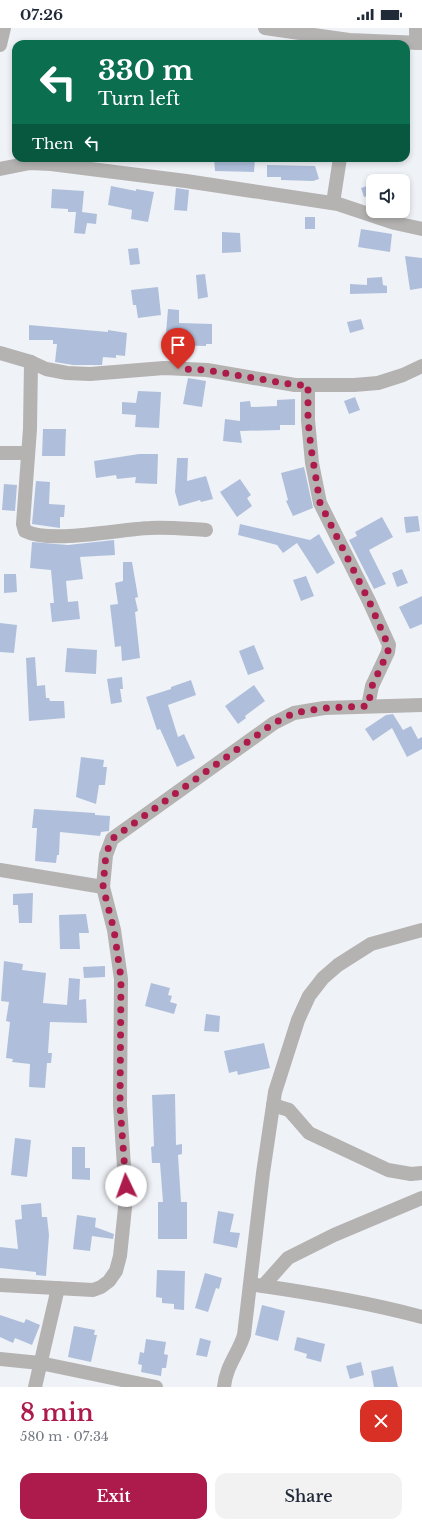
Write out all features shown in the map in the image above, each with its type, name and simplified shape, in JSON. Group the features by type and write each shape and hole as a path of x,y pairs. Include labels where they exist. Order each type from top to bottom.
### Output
{"street":[{"path":"0,45 4,28"},
{"path":"266,28 337,40"},
{"path":"416,28 419,43"},
{"path":"333,203 339,162"},
{"path":"0,169 30,163 51,164 194,182 333,203 422,230"},
{"path":"0,353 31,362 46,369 68,373 90,374 164,368 206,370 295,385 354,385 378,383 403,375 422,366"},
{"path":"31,362 28,453 23,524 25,531 30,534 52,536 151,528 206,530"},
{"path":"308,385 308,420 320,503 369,601 388,645 388,652 372,686 368,706"},
{"path":"0,453 28,453"},
{"path":"0,1285 93,1290 101,1287 109,1281 116,1271 120,1256 125,1205 125,1175 120,1105 121,978 114,930 103,887 106,854 112,839 274,723 294,713 324,708 422,705"},
{"path":"0,870 103,887"},
{"path":"224,1387 225,1375 230,1362 240,1346 244,1335 257,1285 275,1092 298,1020 309,996 323,978 338,965 371,944 422,930"},
{"path":"273,1105 289,1110 309,1133 388,1170 411,1174 422,1173"},
{"path":"257,1285 288,1258 334,1235 422,1198"},
{"path":"257,1285 327,1295 384,1307 422,1318"},
{"path":"35,1387 58,1288"},
{"path":"0,1359 40,1364 156,1387"}],"building":[{"path":"214,162 255,162 254,172 215,171"},
{"path":"267,165 315,166 319,179 313,181 281,180 281,177 267,177"},
{"path":"111,186 136,191 136,189 154,192 148,222 131,219 132,210 108,205"},
{"path":"366,186 366,196 364,197 361,188"},
{"path":"176,188 189,190 187,211 174,210"},
{"path":"52,189 84,191 82,212 97,214 96,224 87,223 85,234 74,233 76,212 68,212 68,209 51,208"},
{"path":"305,217 315,217 315,229 305,229"},
{"path":"361,229 392,234 390,252 358,247"},
{"path":"222,232 240,233 241,252 222,253"},
{"path":"138,248 140,264 130,265 128,249"},
{"path":"405,256 422,258 422,288 410,290"},
{"path":"205,274 208,297 198,299 196,275"},
{"path":"382,277 383,285 387,286 387,293 350,294 350,284 367,285 367,278"},
{"path":"158,287 161,315 138,318 136,305 133,305 131,290"},
{"path":"168,309 179,310 179,323 212,324 212,344 206,344 206,346 165,345"},
{"path":"361,319 364,329 350,333 347,322"},
{"path":"29,325 108,332 108,330 127,333 125,356 116,355 116,358 103,357 102,365 73,365 55,362 57,344 53,344 53,340 29,340"},
{"path":"188,378 206,381 202,407 183,404"},
{"path":"138,391 161,392 159,428 135,427 136,415 122,414 122,402 136,403"},
{"path":"355,397 360,410 349,414 344,401"},
{"path":"295,399 295,425 280,425 280,430 240,431 242,443 223,441 225,419 240,421 240,402 250,401 251,407 277,406 277,400"},
{"path":"43,429 66,429 65,456 42,456"},
{"path":"139,454 158,454 157,484 135,483 136,477 117,479 116,475 96,478 94,461"},
{"path":"177,458 188,458 187,481 206,476 213,499 201,502 200,500 179,506 175,492"},
{"path":"304,467 313,508 293,516 286,501 288,500 281,473"},
{"path":"240,479 251,495 247,498 252,506 237,517 220,492"},
{"path":"36,481 50,482 49,504 65,505 64,517 60,517 60,528 32,524"},
{"path":"4,484 17,485 15,511 2,510"},
{"path":"418,516 420,531 406,533 404,517"},
{"path":"382,517 393,537 369,550 386,584 374,589 349,540 357,536 355,532"},
{"path":"240,524 310,540 319,534 335,563 317,574 297,543 283,553 277,545 238,535"},
{"path":"114,540 115,555 80,557 83,579 66,581 68,602 78,601 80,619 52,622 50,603 54,603 51,570 30,568 32,542 68,545"},
{"path":"123,562 132,562 138,597 135,598 138,611 135,612 140,658 122,661 121,646 115,647 110,605 118,604 115,583 123,581"},
{"path":"402,569 408,583 397,587 392,573"},
{"path":"4,574 16,574 17,592 4,593"},
{"path":"306,576 314,596 301,601 293,580"},
{"path":"422,596 422,624 410,629 399,607"},
{"path":"0,623 17,625 14,653 0,652"},
{"path":"254,645 264,669 248,675 239,651"},
{"path":"67,648 97,650 96,674 65,672"},
{"path":"35,657 37,686 45,685 46,698 49,698 50,701 64,701 65,718 29,721 26,658"},
{"path":"122,677 123,689 120,689 122,702 111,704 107,679"},
{"path":"191,680 196,695 168,705 178,737 184,734 195,758 177,767 160,729 157,730 146,697 171,689 171,687"},
{"path":"254,685 265,701 245,716 246,718 238,724 225,706"},
{"path":"393,714 403,730 411,726 418,739 422,737 422,749 407,757 392,728 373,741 365,729 386,715"},
{"path":"81,757 104,760 103,767 107,767 105,785 99,785 96,804 76,797"},
{"path":"34,809 95,813 95,815 110,816 109,831 101,832 100,836 60,832 59,855 57,855 56,863 35,861 37,828 32,828"},
{"path":"33,893 32,923 19,923 18,905 13,905 13,894"},
{"path":"86,914 89,933 79,933 80,949 60,949 59,915"},
{"path":"4,961 23,964 22,970 46,973 43,1003 67,1005 69,978 80,979 79,1000 86,999 87,1023 50,1022 48,1053 52,1053 51,1063 47,1063 45,1088 29,1087 30,1064 12,1062 13,1059 6,1058 10,1022 6,1021 9,1002 1,1001"},
{"path":"105,966 105,977 84,978 83,967"},
{"path":"151,983 170,988 168,995 172,996 170,1002 177,1004 174,1014 145,1006"},
{"path":"206,1014 220,1016 219,1032 204,1031"},
{"path":"264,1043 270,1068 238,1075 237,1071 229,1073 224,1051"},
{"path":"175,1094 176,1145 182,1144 182,1154 178,1155 181,1202 187,1202 187,1239 158,1239 158,1202 163,1202 160,1163 152,1163 151,1147 154,1146 152,1095"},
{"path":"15,1138 31,1140 27,1177 11,1175"},
{"path":"72,1147 85,1147 85,1168 90,1168 90,1180 72,1179"},
{"path":"41,1203 42,1217 47,1217 49,1235 46,1276 36,1275 36,1272 0,1268 0,1247 18,1249 15,1220 22,1219 21,1205"},
{"path":"218,1211 234,1214 230,1232 240,1233 237,1248 213,1243"},
{"path":"77,1215 96,1218 95,1227 114,1234 113,1239 92,1236 90,1251 73,1249"},
{"path":"157,1270 185,1271 184,1310 174,1309 174,1304 162,1303 162,1298 156,1297"},
{"path":"205,1273 222,1278 219,1289 216,1288 208,1312 195,1308"},
{"path":"262,1305 285,1311 278,1341 255,1335"},
{"path":"0,1315 24,1323 26,1319 40,1325 32,1345 15,1338 13,1343 0,1337"},
{"path":"74,1326 95,1330 94,1335 97,1335 91,1362 68,1357"},
{"path":"297,1337 325,1344 321,1362 306,1358 307,1354 294,1350"},
{"path":"200,1338 211,1341 207,1357 196,1355"},
{"path":"146,1339 166,1342 164,1354 168,1355 166,1368 162,1368 161,1376 141,1372 142,1365 138,1364 140,1352 144,1353"},
{"path":"361,1362 364,1375 350,1379 346,1366"},
{"path":"393,1366 398,1387 374,1387 371,1371"}],"route":[{"path":"126,1186 120,1105 119,1063 121,978 114,930 103,887 106,854 112,839 128,826 184,789 274,723 294,713 324,708 368,706 372,686 378,670 388,652 388,645 384,631 320,503 312,462 308,420 308,385 295,385 206,370 178,369"}]}
